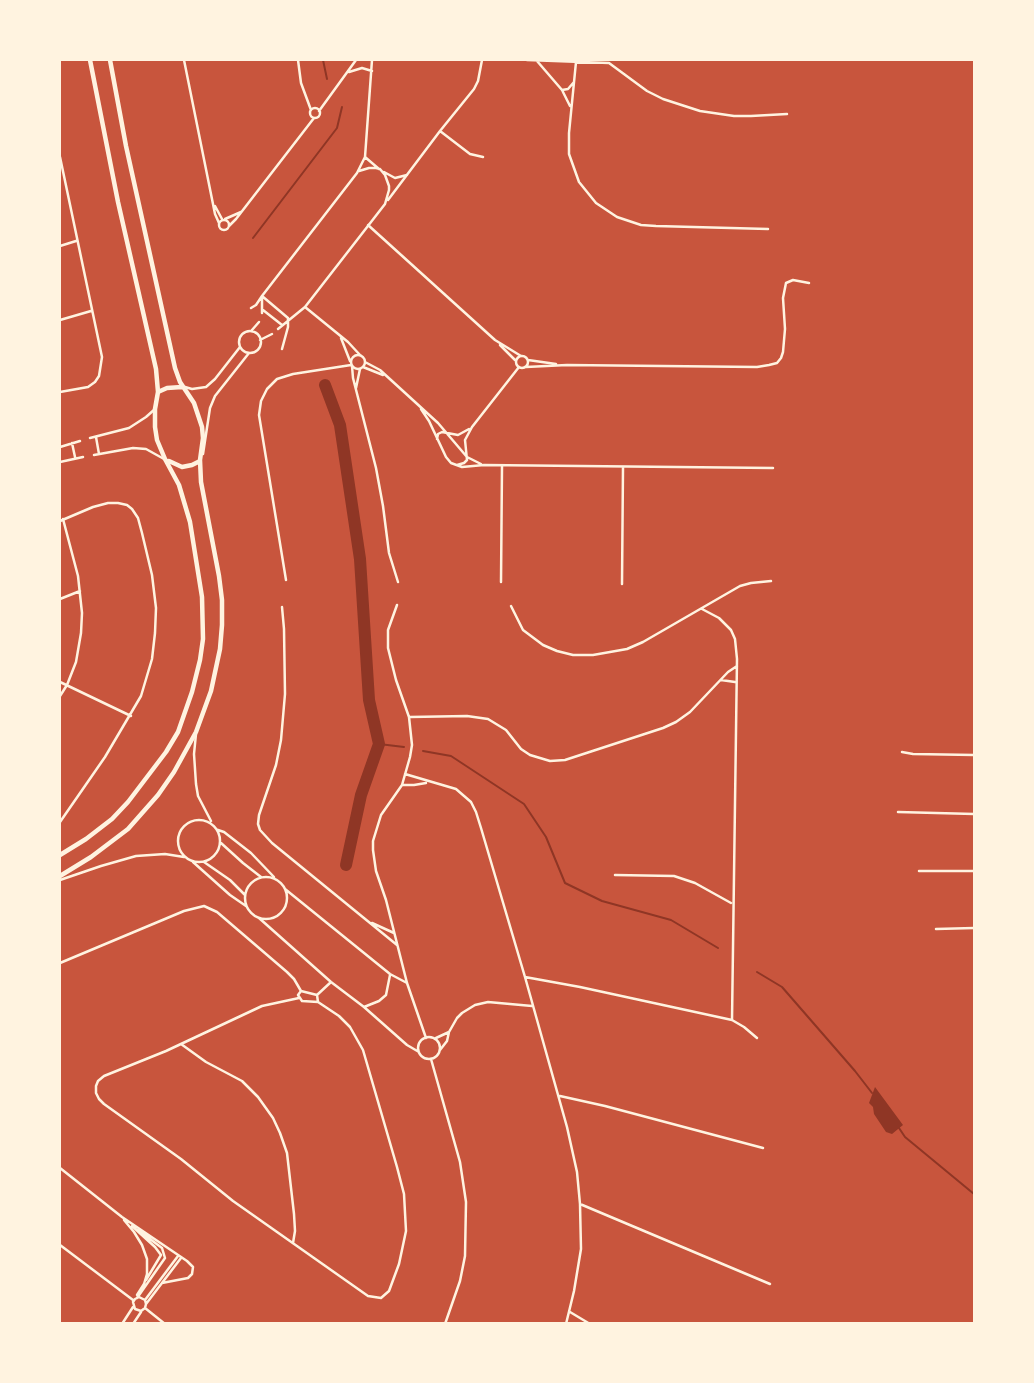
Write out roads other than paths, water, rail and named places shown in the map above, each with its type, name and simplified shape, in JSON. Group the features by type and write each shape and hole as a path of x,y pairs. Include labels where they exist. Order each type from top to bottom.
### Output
{"main road":[{"path":"60,855 103,825 135,793 166,752 178,732 192,692 203,639 202,597 196,554 185,501 157,440 155,409 158,392 153,357 90,60"},
{"path":"60,878 92,858 128,829 174,772 196,732 208,701 216,672 222,625 219,576 201,482 202,427 194,403 175,368 141,220 110,60"},
{"path":"158,392 167,388 183,387"},
{"path":"165,459 182,467 200,460"}],"street":[{"path":"184,60 216,218 228,222 229,226"},
{"path":"298,60 304,95 311,110 310,115 314,118"},
{"path":"241,212 222,221 219,227 221,230 225,230 236,219 314,118 318,117 319,111 356,60"},
{"path":"251,308 357,173 365,157 372,60"},
{"path":"278,329 305,307 474,89 482,60"},
{"path":"527,60 609,61 647,91 700,111 734,116 787,114"},
{"path":"537,60 562,90 571,109"},
{"path":"576,62 568,147 579,182 605,210 628,221 649,226 768,229"},
{"path":"346,73 356,68 372,71"},
{"path":"562,90 570,87 574,81"},
{"path":"311,110 315,108 319,111"},
{"path":"440,131 470,154 483,157"},
{"path":"60,157 102,357 99,376 95,382 88,387 60,393"},
{"path":"365,157 395,178 408,174"},
{"path":"357,173 369,168 380,169 389,186 385,204"},
{"path":"60,180 65,177"},
{"path":"368,225 495,340 517,361 519,367"},
{"path":"60,246 76,241"},
{"path":"519,367 757,367 773,364 781,358 785,343 783,298 786,283 793,280 809,283"},
{"path":"262,296 262,311 283,326"},
{"path":"262,296 289,320"},
{"path":"305,307 354,347 365,362 386,376 446,432 467,457 484,465"},
{"path":"60,320 91,311"},
{"path":"282,348 289,320"},
{"path":"251,332 259,322"},
{"path":"183,387 206,387 240,347 240,338 245,333 257,334 260,340 258,349 249,353 215,396 210,408 204,451 200,460"},
{"path":"260,340 272,334"},
{"path":"339,335 352,364 353,378 376,468 388,553 398,582"},
{"path":"495,340 528,360 567,365"},
{"path":"240,347 249,353"},
{"path":"352,364 354,357 360,355"},
{"path":"517,361 521,356"},
{"path":"526,367 528,360"},
{"path":"356,388 365,362"},
{"path":"286,580 259,415 261,401 267,389 277,379 293,374 352,364 386,376"},
{"path":"456,465 464,463 467,457 465,440 472,427 519,367"},
{"path":"90,438 128,428 155,409"},
{"path":"421,409 446,457 451,463 466,467 774,468"},
{"path":"437,439 440,432 458,435 472,427"},
{"path":"96,437 99,454"},
{"path":"60,447 80,441"},
{"path":"72,443 75,459"},
{"path":"94,455 133,448 146,449 165,459"},
{"path":"60,462 83,457"},
{"path":"501,582 502,466"},
{"path":"622,467 622,584"},
{"path":"60,696 76,662 82,613 71,548 61,520 93,506 118,503 127,505 138,518 152,575 156,608 152,659 141,696 131,716 60,822"},
{"path":"511,607 523,630 543,645 573,655 593,655 627,649 740,586 771,581"},
{"path":"60,599 80,591"},
{"path":"397,605 388,630 388,648 409,717 412,745 402,785 381,815 373,841 376,871 407,983 426,1038"},
{"path":"282,607 285,694 281,740 276,765 259,815 260,830 272,843 399,947"},
{"path":"702,609 719,618 730,630 736,647 732,1020"},
{"path":"409,717 467,716 488,719 506,730 530,755 550,761 565,760 676,722 690,712 737,666"},
{"path":"722,680 736,682"},
{"path":"60,682 131,716"},
{"path":"196,732 194,754 198,796 212,824"},
{"path":"902,752 975,755"},
{"path":"405,774 456,789 471,802 525,978 574,1151 580,1204 581,1249 566,1324"},
{"path":"402,785 430,782"},
{"path":"898,813 975,814"},
{"path":"184,857 177,844 180,830 191,820 206,820 251,853 285,889 390,974 407,983"},
{"path":"193,862 204,862 216,855 220,842 217,829"},
{"path":"220,842 261,877 276,880"},
{"path":"60,878 136,856 151,854 184,857 247,906 331,982 425,1058 437,1056 462,1013 475,1005 488,1002 532,1006"},
{"path":"204,862 246,895"},
{"path":"919,871 975,871"},
{"path":"615,875 685,878 732,904"},
{"path":"247,906 246,895 250,885 261,877"},
{"path":"260,918 274,918 280,914 287,902 285,889"},
{"path":"60,963 204,905 217,912 287,972 301,991 317,995"},
{"path":"369,921 395,933"},
{"path":"936,929 975,928"},
{"path":"364,1007 386,995 390,974"},
{"path":"525,978 580,986 732,1020 757,1038"},
{"path":"317,995 331,982"},
{"path":"299,998 301,991"},
{"path":"317,995 318,1002"},
{"path":"299,998 306,1002 318,1002 340,1016 350,1027 363,1050 397,1167 404,1194 406,1231 395,1278 385,1296 368,1296 99,1099 96,1086 101,1078 262,1006 299,998"},
{"path":"419,1052 419,1043 426,1038 435,1039 449,1032"},
{"path":"435,1039 440,1050"},
{"path":"181,1043 206,1062 242,1080 273,1118 287,1153 295,1231 293,1243"},
{"path":"431,1059 460,1162 467,1202 460,1281 445,1324"},
{"path":"558,1096 764,1148"},
{"path":"60,1168 162,1248 164,1262 135,1299"},
{"path":"580,1204 770,1284"},
{"path":"122,1217 155,1238 194,1270 192,1275 185,1279 162,1283"},
{"path":"122,1217 134,1232 145,1254 148,1266 144,1284"},
{"path":"122,1217 161,1255 122,1324"},
{"path":"60,1245 135,1299 141,1298 145,1306 165,1324"},
{"path":"133,1307 136,1310 145,1306 179,1257"},
{"path":"133,1324 179,1257"},
{"path":"570,1312 590,1324"}],"waterway":[{"path":"323,60 327,79"},
{"path":"253,238 337,128 342,107"},
{"path":"325,385 340,425 360,559 369,700 379,744 361,795 346,865"},
{"path":"379,744 404,747"},
{"path":"423,751 451,756 524,804 546,837 565,883 602,901 671,920 718,948"},
{"path":"757,972 782,987 872,1093"},
{"path":"899,1128 905,1137 974,1194"}]}
